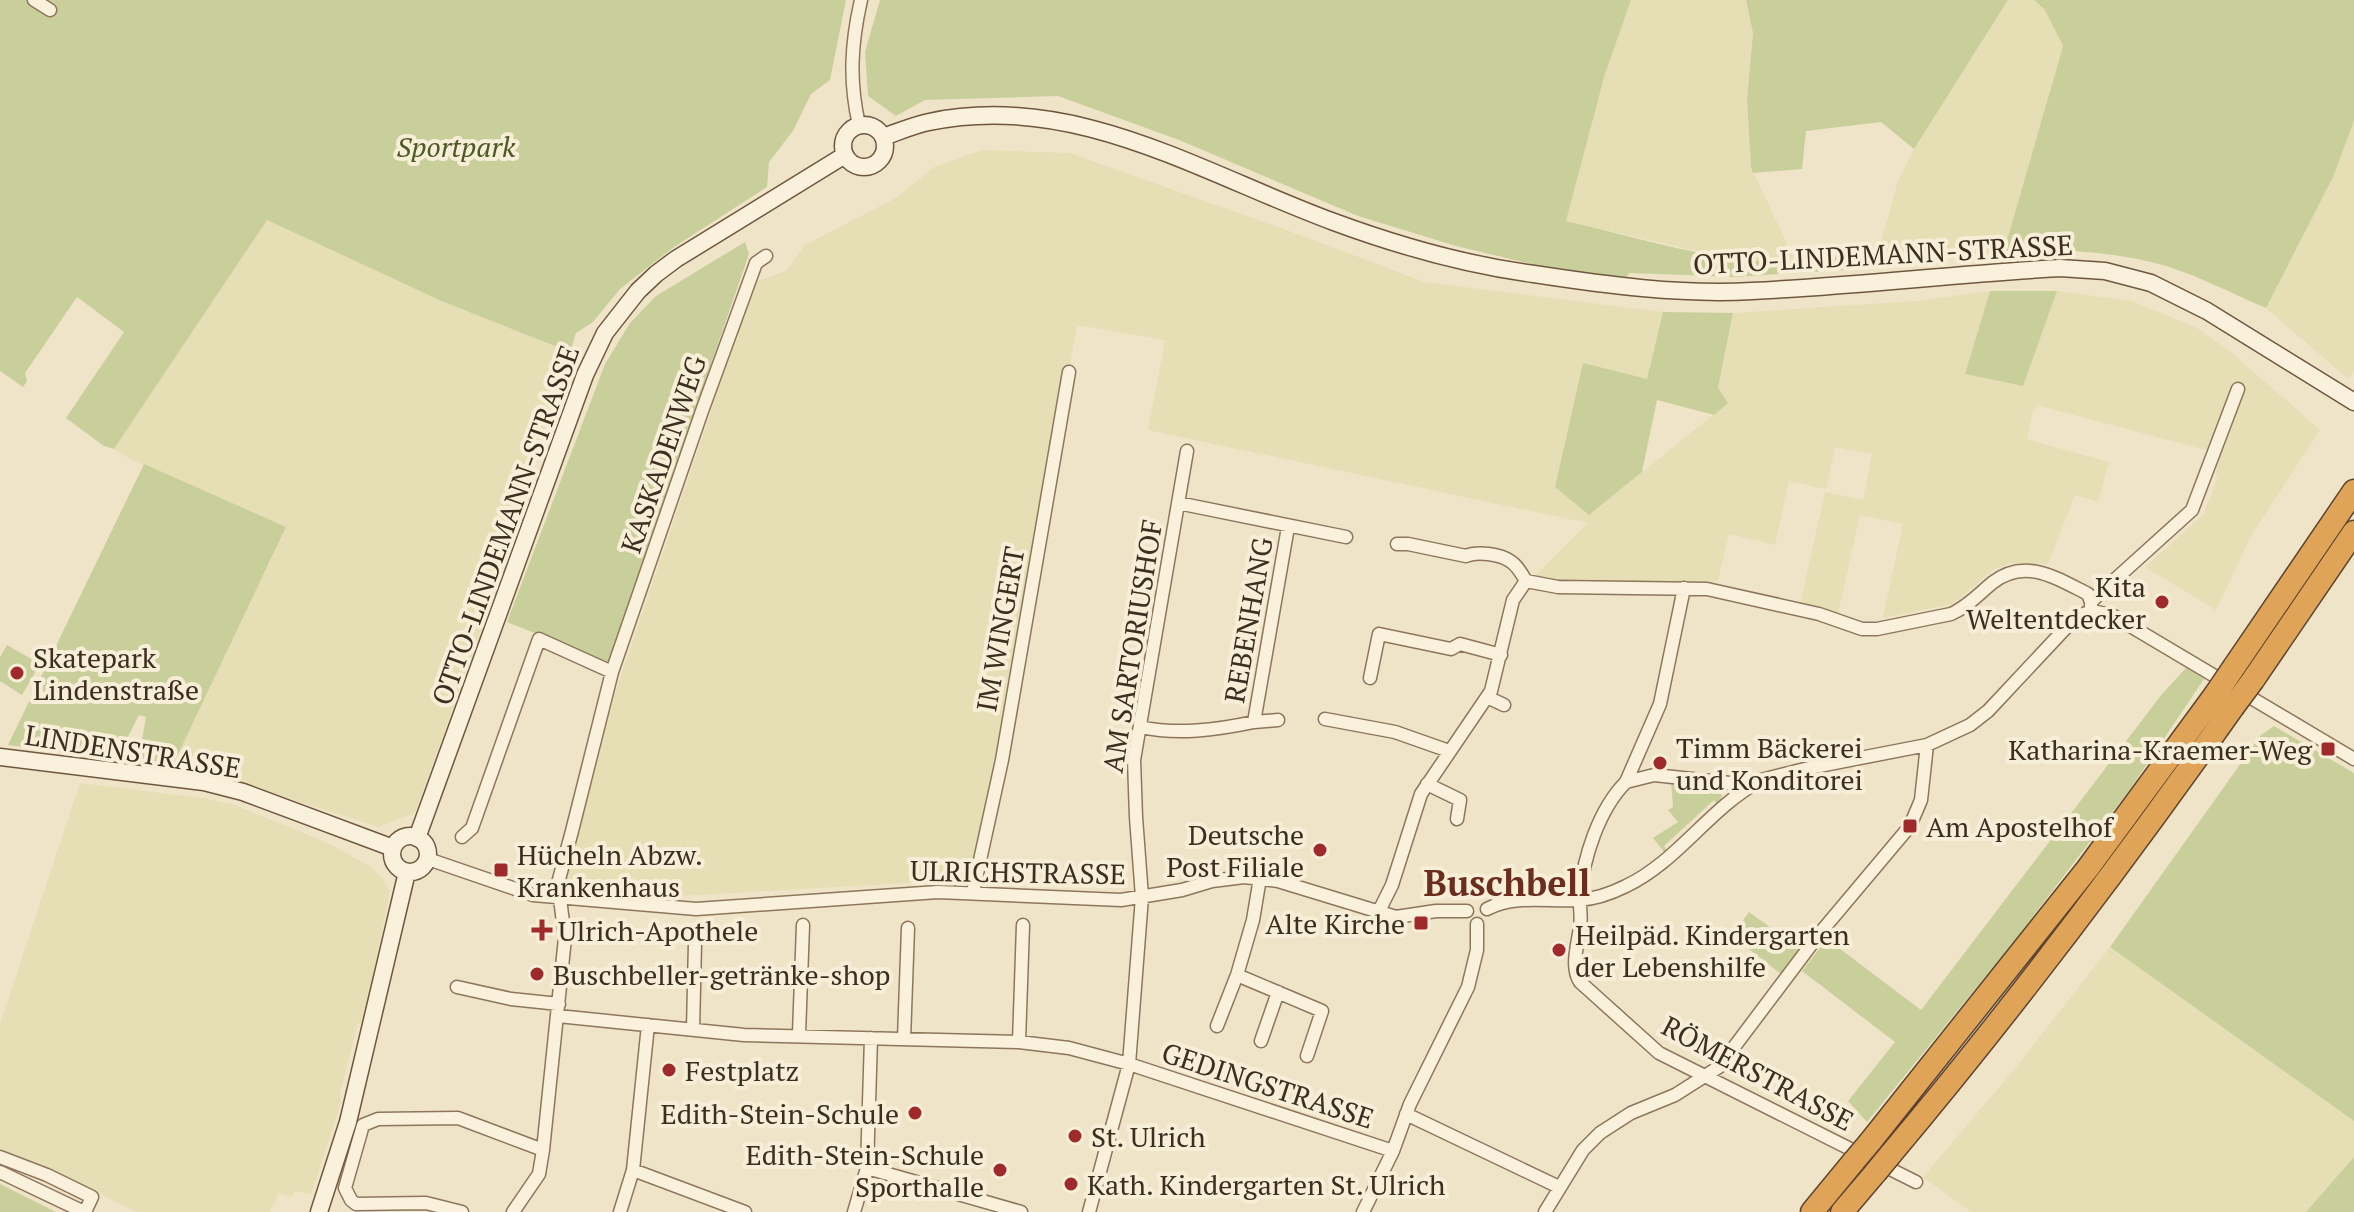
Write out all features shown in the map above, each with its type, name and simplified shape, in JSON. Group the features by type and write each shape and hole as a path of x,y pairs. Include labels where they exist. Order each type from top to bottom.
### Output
{"highway":[{"path":"1842,1212 1959,1072 2141,838 2224,701 2234,667 2354,491"},
{"path":"1812,1212 2224,701 2253,680 2354,532"}],"street":[{"path":"34,0 50,10"},
{"path":"859,125 852,95 851,60 861,0"},
{"name":"OTTO-LINDEMANN-STRASSE","path":"883,137 927,122 967,116 1003,114 1050,118 1087,126 1153,148 1334,222 1401,245 1457,260 1610,284 1674,291 1750,291 2045,269 2105,271 2151,283 2207,311 2354,402"},
{"path":"859,125 871,126 883,137 884,152 876,163 862,167 849,161 845,155 845,136 859,125"},
{"name":"OTTO-LINDEMANN-STRASSE","path":"417,838 585,375 605,333 638,291 676,259 845,155"},
{"name":"KASKADENWEG","path":"513,1212 539,1174 565,938 558,883 612,672 756,263 766,256"},
{"name":"IM WINGERT","path":"973,892 1002,760 1069,372"},
{"path":"1626,782 1654,775 1720,781 1761,780 1927,745 1970,725 1988,711 2058,634 2091,607 2192,510 2238,389"},
{"name":"AM SARTORIUSHOF","path":"1089,1212 1129,1064 1142,897 1134,768 1187,451"},
{"name":"REBENHANG","path":"1178,503 1346,537"},
{"name":"REBENHANG","path":"1254,722 1288,527"},
{"path":"1397,544 1466,556 1473,552 1507,558 1526,581 1558,587 1707,589 1819,614 1870,630 1951,614 1962,609 1995,581 2013,572 2035,570 2053,576 2088,594 2091,607"},
{"path":"1378,913 1392,885 1417,804 1427,784 1494,685 1513,600 1526,581"},
{"path":"1580,900 1592,844 1602,820 1626,782 1660,704 1684,588"},
{"path":"2091,607 2112,615 2354,759"},
{"path":"1370,678 1379,634 1451,649 1460,644 1501,655"},
{"path":"462,837 472,828 539,639 612,672"},
{"path":"1487,697 1504,705"},
{"path":"1325,719 1395,732 1449,751"},
{"name":"REBENHANG","path":"1140,727 1184,732 1278,720"},
{"path":"1545,1212 1583,1150 1600,1133 1631,1113 1675,1095 1719,1067 1820,933 1910,826 1921,800 1927,745"},
{"name":"LINDENSTRASSE","path":"0,757 204,782 243,792 393,848"},
{"path":"1487,909 1504,902 1529,899 1580,900 1612,892 1640,879 1729,801 1761,780"},
{"path":"1720,781 1730,790 1729,801"},
{"path":"1427,784 1460,800 1457,819"},
{"path":"417,838 427,849 428,859 420,870 401,870 393,860 393,848 401,839 417,838"},
{"path":"428,859 533,895 561,899"},
{"path":"319,1212 348,1122 407,872"},
{"path":"1217,1026 1237,975 1253,920 1260,878"},
{"name":"ULRICHSTRASSE","path":"561,899 696,909 909,893 973,892 1086,900 1142,897 1212,881 1260,878 1396,917 1436,911 1467,911"},
{"name":"RÖMERSTRASSE","path":"1580,900 1581,924 1575,969 1580,982 1659,1053 1916,1182"},
{"path":"1477,924 1468,918 1467,911 1475,903 1487,909"},
{"path":"1477,924 1486,919 1487,909"},
{"path":"1363,1212 1393,1151 1406,1114 1468,987 1477,950 1477,924"},
{"path":"799,1034 803,925"},
{"path":"1019,1042 1023,925"},
{"path":"904,1039 908,928"},
{"path":"693,1030 695,943"},
{"path":"1237,975 1322,1011 1307,1056"},
{"name":"GEDINGSTRASSE","path":"457,987 558,1010 693,1030 744,1035 1019,1042 1069,1048 1129,1064 1393,1151"},
{"path":"1261,1041 1278,992"},
{"path":"620,1212 633,1170 648,1025"},
{"path":"854,1212 867,1168 871,1038"},
{"path":"1406,1114 1559,1187"},
{"path":"462,1212 426,1203 356,1204 351,1200 345,1188 363,1125 378,1119 458,1118 543,1150"},
{"path":"0,1157 92,1197 84,1212 0,1172"},
{"path":"867,1168 1021,1212"},
{"path":"633,1170 745,1212"}],"shaded area":[{"path":"1631,0 1746,0 1753,33 1747,99 1751,167 1796,263 1775,263 1701,252 1566,221 1605,74"},
{"path":"2008,0 2034,0 2045,9 2063,46 2004,251 1877,268 1898,181 1914,149"},
{"path":"2354,121 2354,371 2348,379 2266,308 2333,176"},
{"path":"983,150 1070,153 1424,282 1663,312 1648,380 1583,364 1555,487 1589,515 1728,403 1718,389 1733,313 1915,301 1990,291 1965,374 2022,386 2057,291 2132,301 2197,328 2232,353 2320,430 2252,534 2216,610 2145,567 2204,514 2218,476 2215,474 2221,454 2040,406 2033,410 2027,439 2109,462 2098,502 2075,495 2048,564 2011,563 1993,570 1953,604 1883,618 1903,524 1860,515 1838,614 1800,605 1825,492 1863,500 1872,454 1835,447 1826,489 1789,481 1775,545 1729,534 1716,582 1541,580 1536,577 1538,573 1588,523 1148,430 1165,340 1077,325 1002,760 971,875 963,880 680,896 569,887 567,878 615,693 755,282 786,271 805,245 896,198 934,167"},
{"path":"267,220 439,300 570,352 572,364 540,440 514,514 490,590 485,619 415,813 379,827 228,779 172,767 286,527 136,462 114,449"},
{"path":"80,783 235,805 330,844 372,868 390,892 363,1022 358,1023 340,1093 341,1103 311,1194 295,1191 292,1197 279,1193 270,1212 136,1212 71,1179 0,1151 0,1024"},
{"path":"2110,947 2354,1121 2354,1157 2306,1212 1971,1212 1923,1177 2018,1065"}],"green space":[{"name":"Sportpark","path":"0,0 846,0 830,80 811,94 793,131 769,162 767,187 674,247 620,289 593,322 576,333 570,352 439,300 267,220 114,449 104,446 66,418 124,332 77,297 25,373 27,381 23,387 0,371"},
{"path":"880,0 1631,0 1605,74 1566,221 1671,247 1744,260 1817,260 1851,253 1858,269 1736,277 1630,273 1624,279 1557,270 1456,246 1358,216 1179,140 1058,96 925,100 896,116 868,96 865,52"},
{"path":"1746,0 2008,0 1914,149 1881,122 1806,131 1802,169 1753,173 1747,99 1753,33"},
{"path":"2034,0 2354,0 2354,121 2333,177 2266,308 2193,276 2128,257 2058,251 2004,251 2063,46 2045,10"},
{"path":"745,242 749,254 608,662 507,622 605,364 630,323 656,296"},
{"path":"1990,291 2057,291 2023,386 1965,374"},
{"path":"1663,312 1733,313 1718,388 1728,403 1714,415 1657,400 1642,472 1589,515 1555,487 1583,363 1647,379"},
{"path":"144,464 286,527 172,767 138,763 146,717 139,715 116,760 8,745"},
{"name":"Skatepark Lindenstraße","path":"7,645 40,664 22,695 0,681 0,657"},
{"path":"2186,668 2204,679 2131,788 2011,945 1867,1122 1848,1101 1895,1042 1802,971 1827,939 1921,1010 2162,694"},
{"path":"2274,726 2354,773 2354,1121 2110,947 2261,735"},
{"path":"1671,781 1719,787 1722,796 1717,805 1714,800 1664,846 1665,853 1653,838 1678,822 1668,810 1673,807"},
{"path":"1749,912 1800,949 1781,974 1732,936"},
{"path":"2354,1157 2354,1212 2306,1212"},
{"path":"0,1184 56,1212 0,1212"}],"place":[{"name":"Kita Weltentdecker","path":"2162,602"},
{"name":"Skatepark Lindenstraße","path":"17,673"},
{"name":"Katharina-Kraemer-Weg","path":"2328,749"},
{"name":"Timm Bäckerei und Konditorei","path":"1660,763"},
{"name":"Am Apostelhof","path":"1910,826"},
{"name":"Deutsche Post Filiale","path":"1320,850"},
{"name":"Hücheln Abzw. Krankenhaus","path":"501,870"},
{"name":"Alte Kirche","path":"1421,923"},
{"name":"Ulrich-Apothele","path":"542,930"},
{"name":"Heilpäd. Kindergarten der Lebenshilfe","path":"1559,950"},
{"name":"Buschbeller-getränke-shop","path":"537,974"},
{"name":"Festplatz","path":"669,1070"},
{"name":"Edith-Stein-Schule","path":"915,1113"},
{"name":"St. Ulrich","path":"1075,1136"},
{"name":"Edith-Stein-Schule Sporthalle","path":"1000,1170"},
{"name":"Kath. Kindergarten St. Ulrich","path":"1071,1184"}],"district":[{"name":"Buschbell","path":"1507,882"}]}
